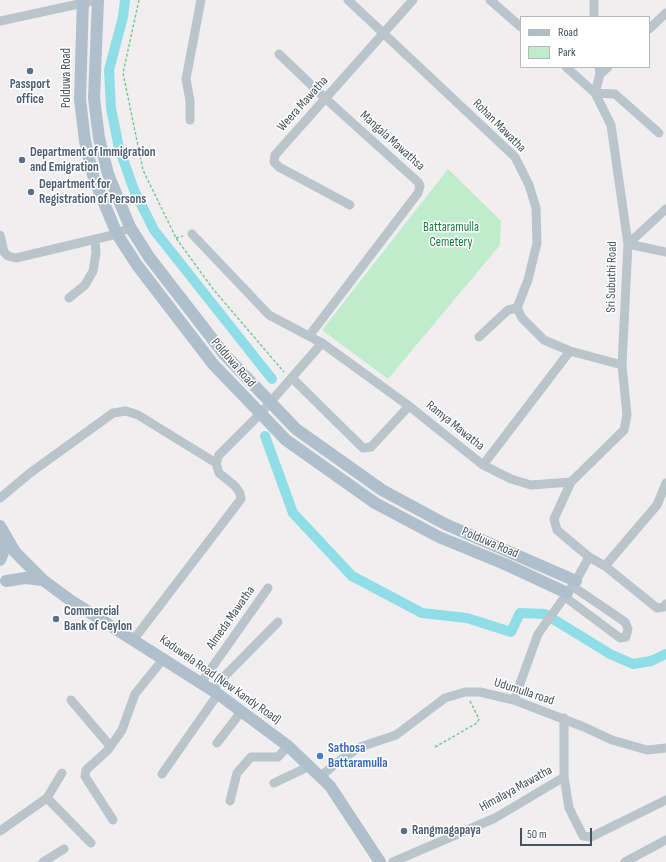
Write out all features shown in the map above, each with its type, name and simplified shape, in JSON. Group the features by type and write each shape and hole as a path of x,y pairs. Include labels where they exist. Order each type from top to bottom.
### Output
{"main road":[{"name":"Polduwa Road","path":"97,0 94,98 99,138 108,174 130,227 149,257 224,354 296,429 382,490 570,589"},
{"name":"Polduwa Road","path":"83,2 80,99 85,141 94,179 118,234 137,265 213,364 286,440 375,503 438,537 570,589"},
{"name":"Kaduwela Road (New Kandy Road)","path":"2,530 15,552 43,580 70,600 164,658 215,692 288,746 330,786 380,862"},
{"path":"0,560 3,553 2,530"},
{"path":"0,566 15,552"},
{"path":"3,583 25,563"},
{"path":"3,583 24,578 43,580"}],"street":[{"path":"0,21 97,0"},
{"path":"190,120 190,101 186,79 201,0"},
{"name":"Rohan Mawatha","path":"348,0 515,157 529,185 536,208 538,244 528,280 517,308"},
{"name":"Weera Mawatha","path":"350,205 279,167 274,162 275,156 413,0"},
{"path":"490,0 520,26"},
{"path":"594,0 594,16"},
{"path":"650,28 666,13"},
{"name":"Mangala Mawathsa","path":"279,54 326,99 418,182 420,186 418,192 309,336"},
{"name":"Sri Subuthi Road","path":"567,68 595,93 611,125 628,244 622,365 627,415 624,430 571,482"},
{"path":"600,71 595,93 615,94 659,133"},
{"path":"628,244 666,209"},
{"path":"0,235 4,252 8,256 16,258 118,234 130,227"},
{"name":"Ramya Mawatha","path":"192,234 269,315 322,343 409,406 483,465 511,479 531,485 571,482"},
{"path":"69,298 85,285 93,271 96,253 95,240"},
{"path":"628,244 666,252"},
{"path":"479,337 508,310 517,308 522,318 544,340 570,351 622,365"},
{"path":"134,639 241,499 240,493 219,473 218,459 270,403 322,343"},
{"path":"483,465 570,351"},
{"path":"292,378 363,448 371,447 409,406"},
{"path":"0,498 30,473 113,413 126,411 138,415 218,459"},
{"path":"571,482 554,519 557,530 589,557 605,566 657,608 664,607 666,604"},
{"path":"605,566 657,505 666,483"},
{"path":"514,700 538,634 570,589 589,557"},
{"name":"Almeda Mawatha","path":"201,683 268,588"},
{"path":"570,589 625,622 628,629 626,636 620,638 570,589"},
{"path":"162,774 215,692 278,622"},
{"path":"113,820 85,776 86,770 110,746 122,730 136,694 164,658"},
{"name":"Udumulla road","path":"321,776 339,761 360,747 396,735 445,698 465,692 480,692 514,700 564,718 612,740 647,750 666,748"},
{"path":"71,700 110,746"},
{"path":"217,743 241,712"},
{"path":"564,718 564,777 570,808 583,836 591,837 666,800"},
{"path":"230,802 237,773 251,757 278,757 288,746"},
{"path":"274,783 310,766"},
{"path":"0,831 47,798 62,773"},
{"name":"Himalaya Mawatha","path":"393,862 495,818 564,777"},
{"path":"47,798 91,842"},
{"path":"625,862 666,840"},
{"path":"43,862 64,849"}],"path":[{"path":"139,0 123,72 143,170 180,244 218,295 278,367 292,378"},
{"path":"435,747 477,722 479,719 465,692"}],"green space":[{"name":"Battaramulla Cemetery","path":"448,169 501,221 500,245 388,379 322,330"}],"waterway":[{"path":"125,0 123,17 109,70 111,108 119,148 134,190 154,230 272,379"},
{"path":"265,436 293,513 352,576 422,613 467,618 511,632 520,613 545,614 610,654 633,664 651,661 666,654"}],"place":[{"name":"Passport office","path":"30,71"},
{"name":"Department of Immigration and Emigration","path":"22,160"},
{"name":"Department for Registration of Persons","path":"31,192"},
{"name":"Commercial Bank of Ceylon","path":"56,619"},
{"name":"Sathosa Battaramulla","path":"320,756"},
{"name":"Rangmagapaya","path":"404,831"}]}
